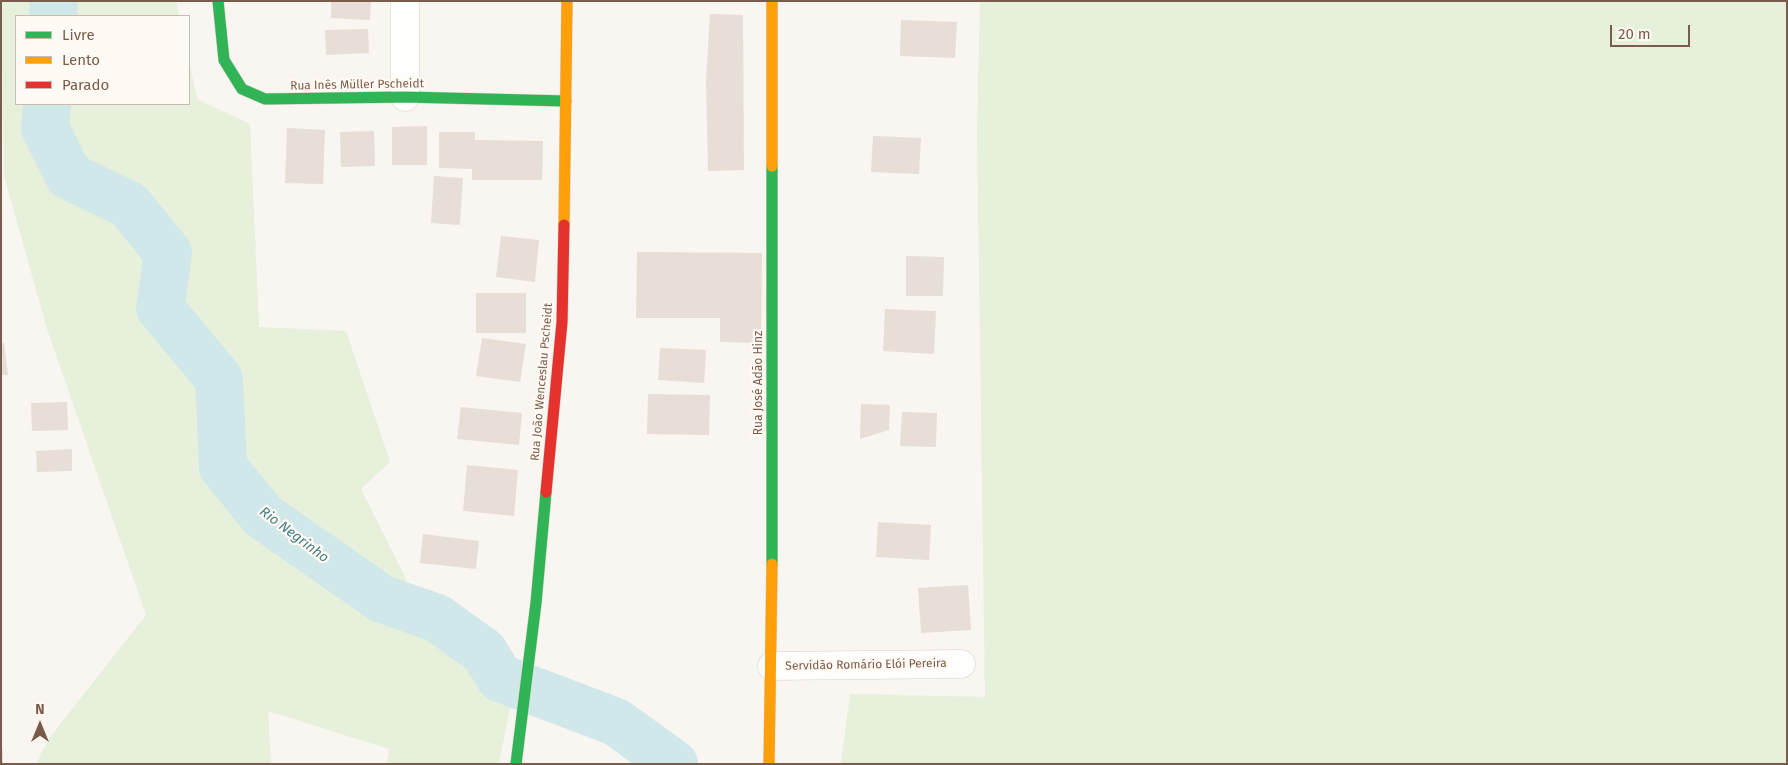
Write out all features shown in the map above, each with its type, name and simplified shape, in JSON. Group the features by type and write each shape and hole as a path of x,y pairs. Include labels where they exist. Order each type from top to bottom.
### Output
{"street":[{"name":"Rua Inês Müller Pscheidt","path":"218,1 224,60 242,89 265,100 406,97 566,101"},
{"path":"405,1 406,97"},
{"name":"Rua João Wenceslau Pscheidt","path":"516,764 536,603 562,322 567,1"},
{"name":"Rua José Adão Hinz","path":"769,764 772,666 772,1"},
{"name":"Servidão Romário Elói Pereira","path":"772,666 961,664"}],"green space":[{"path":"1,1 176,1 179,15 15,15 15,105 190,105 190,66 197,99 250,124 259,327 346,331 390,462 361,489 412,591 497,630 511,704 499,764 387,764 389,749 268,711 271,764 36,764 50,737 146,615 47,329 4,176"},
{"path":"980,1 1787,1 1787,764 841,764 850,694 985,697 977,133"}],"building":[{"path":"331,1 371,1 370,20 331,18"},
{"path":"710,14 743,15 744,170 708,171 706,80"},
{"path":"901,20 957,22 955,58 900,56"},
{"path":"368,29 369,53 326,55 325,30"},
{"path":"427,126 427,165 392,165 392,127"},
{"path":"287,128 325,130 323,184 285,183"},
{"path":"374,131 375,166 341,167 340,132"},
{"path":"439,132 475,132 475,140 543,141 542,180 472,180 472,169 439,168"},
{"path":"873,136 921,138 919,174 871,172"},
{"path":"434,176 463,178 460,225 431,223"},
{"path":"501,236 539,240 535,282 496,277"},
{"path":"637,252 762,253 761,343 720,342 720,318 636,318"},
{"path":"906,256 944,257 943,296 906,296"},
{"path":"476,293 526,293 526,333 476,333"},
{"path":"885,309 936,311 934,354 883,351"},
{"path":"482,338 526,344 520,382 476,376"},
{"path":"1,343 4,343 8,375 1,375"},
{"path":"660,348 706,350 704,383 658,380"},
{"path":"648,394 710,395 709,435 647,434"},
{"path":"67,402 68,430 32,431 31,403"},
{"path":"861,404 890,405 889,430 860,439"},
{"path":"461,407 522,413 519,445 457,439"},
{"path":"902,412 937,413 936,447 900,446"},
{"path":"72,449 72,471 37,472 36,451"},
{"path":"467,465 518,470 514,516 463,511"},
{"path":"878,522 931,525 929,560 876,557"},
{"path":"423,534 479,541 476,569 420,563"},
{"path":"968,585 971,630 921,633 918,588"},
{"path":"1,748 3,748 3,764 1,764"}],"waterway":[{"name":"Rio Negrinho","path":"53,15 54,1"},
{"name":"Rio Negrinho","path":"47,105 45,128 69,176 129,205 168,253 160,308 219,379 223,467 263,516 382,599 437,618 484,652 500,678 616,722 674,764"}],"traffic: fast":[{"path":"218,1 224,60 242,89 265,99 405,97 566,101"},
{"path":"772,166 772,564"},
{"path":"516,764 536,603 546,492"}],"traffic: slow":[{"path":"564,225 567,1"},
{"path":"772,1 772,166"},
{"path":"769,764 772,564"}],"traffic: jam":[{"path":"546,492 562,322 564,225"}]}
